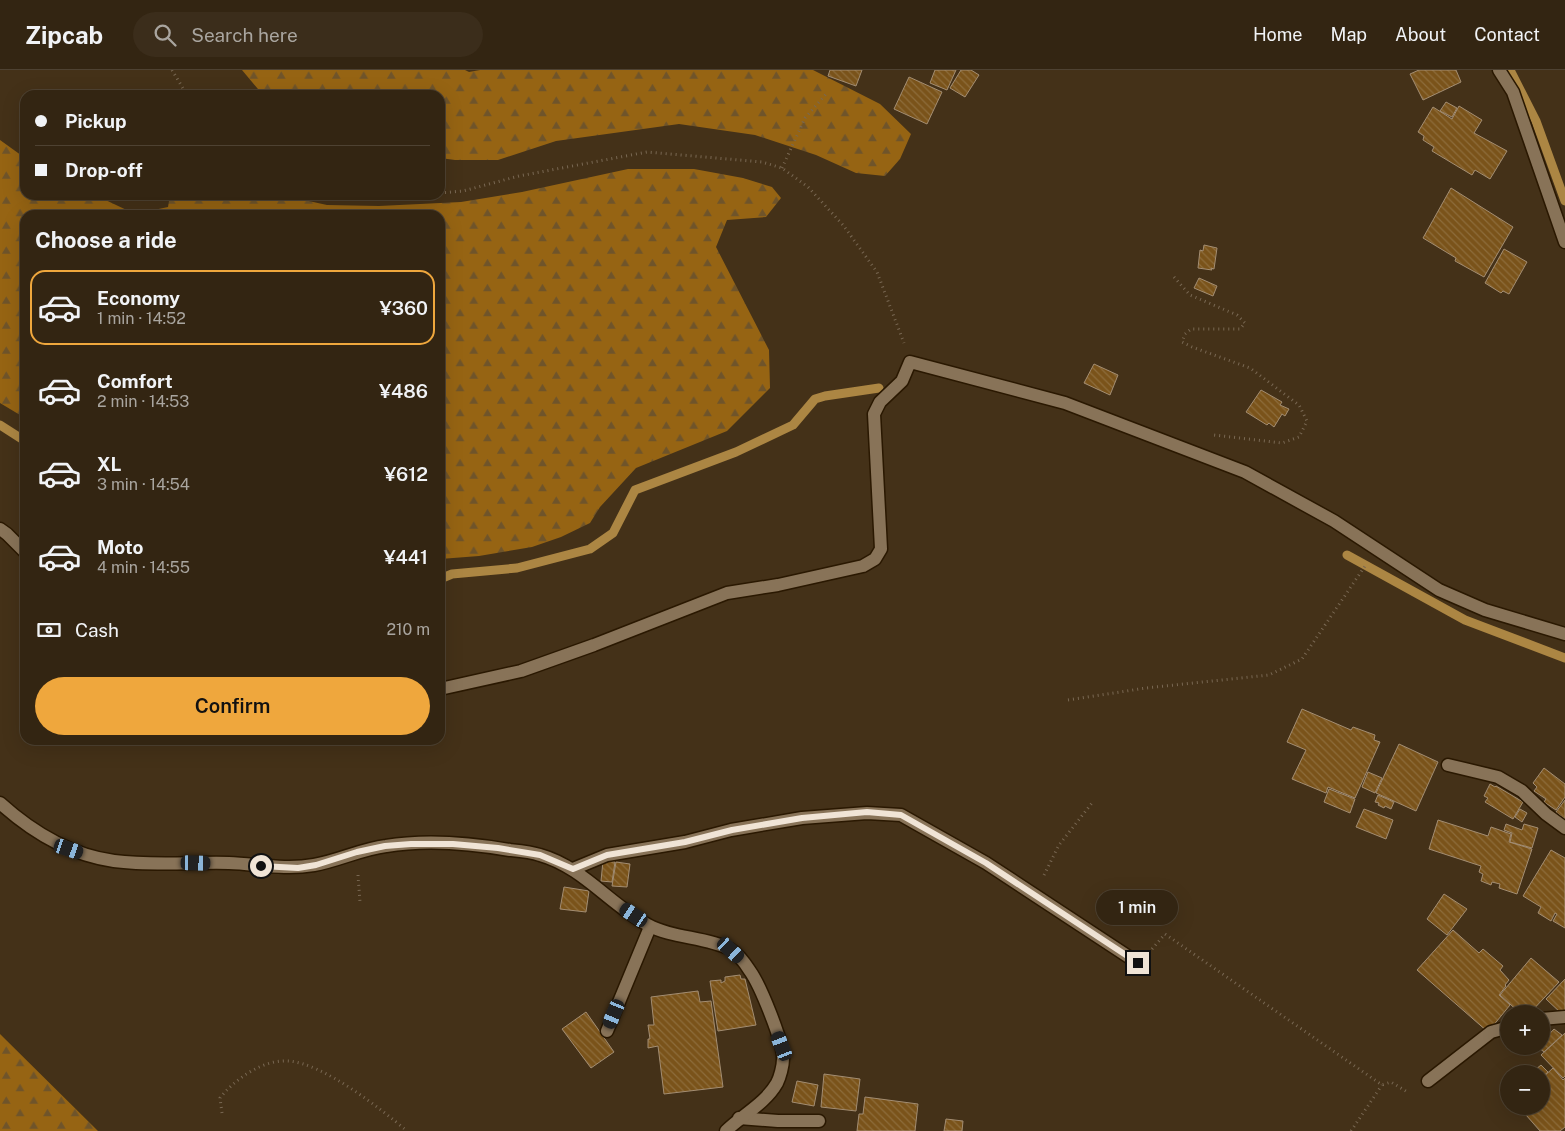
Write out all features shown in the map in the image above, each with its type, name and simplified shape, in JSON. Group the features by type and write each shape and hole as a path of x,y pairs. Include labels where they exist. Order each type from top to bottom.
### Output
{"street":[{"path":"1499,70 1513,92 1565,242"},
{"path":"445,688 520,671 594,645 727,593 778,585 863,566 875,559 881,549 874,414 880,402 902,382 910,362 1065,403 1244,472 1334,520 1439,590 1485,610 1565,634"},
{"path":"0,529 20,547"},
{"path":"1448,765 1498,777 1522,791 1546,814 1565,828"},
{"path":"0,803 16,817 58,844 92,857 113,861 135,863 231,863 298,868 316,865 357,852 385,846 453,844 498,848 540,855 573,869 617,904 650,926 731,950 751,972 761,990 782,1046 784,1060 776,1083 760,1103 739,1118 726,1131"},
{"path":"573,869 607,855 685,842 732,830 802,818 867,812 901,815 986,863 1138,963"},
{"path":"607,1031 650,926"},
{"path":"1550,1018 1565,1017"},
{"path":"1428,1081 1491,1032 1500,1030"},
{"path":"739,1118 819,1121"}],"path":[{"path":"172,70 183,90"},
{"path":"782,168 805,118 827,93"},
{"path":"445,193 463,192 520,176 647,152 762,162 782,168 808,188 843,225 877,272 899,327 910,362"},
{"path":"1174,277 1190,295 1237,315 1245,323 1240,329 1191,329 1185,334 1182,342 1250,368 1299,405 1307,421 1299,437 1282,444 1197,433 1178,446"},
{"path":"1068,700 1146,688 1269,675 1302,659 1376,548"},
{"path":"1034,894 1059,845 1092,803"},
{"path":"1138,963 1165,934 1382,1084"},
{"path":"222,1113 220,1098 226,1090 254,1069 266,1064 287,1061 302,1064 325,1074 360,1095 406,1131"},
{"path":"1351,1131 1382,1084 1391,1082 1417,1098 1425,1093 1428,1081"}],"green space":[{"path":"242,70 465,70 469,72 480,70 813,70 880,104 911,134 900,159 885,176 856,173 816,155 755,135 679,124 556,141 498,160 455,160 445,159 445,90 259,90"},
{"path":"0,140 20,154 20,200 106,200 127,210 20,210 20,415 0,403"},
{"path":"628,169 694,169 743,178 772,187 781,198 766,217 727,220 716,247 769,350 770,388 727,431 636,468 600,507 590,523 561,537 532,547 479,556 445,559 445,210 154,210 168,207 169,200 304,200 327,205 379,206 461,202 522,192"},
{"path":"0,1034 98,1131 0,1131"}],"building":[{"path":"830,70 862,70 856,86 828,76"},
{"path":"935,70 956,70 947,90 930,83"},
{"path":"961,70 971,70 979,75 965,97 950,88"},
{"path":"1419,70 1456,70 1461,82 1423,100 1410,74"},
{"path":"909,77 942,92 927,124 894,109"},
{"path":"1446,102 1457,108 1452,117 1440,111"},
{"path":"1459,106 1482,120 1474,133 1507,151 1490,179 1475,170 1472,175 1432,151 1434,147 1423,140 1424,136 1418,132 1433,107 1452,119"},
{"path":"1451,188 1513,227 1484,277 1455,261 1456,258 1423,238"},
{"path":"1204,245 1217,248 1214,269 1211,268 1212,270 1198,268 1200,250 1203,251"},
{"path":"1504,249 1527,262 1509,294 1503,291 1501,293 1485,283"},
{"path":"1199,278 1217,286 1213,296 1194,288"},
{"path":"1094,364 1118,375 1110,395 1084,383"},
{"path":"1261,390 1282,402 1280,405 1289,409 1285,416 1282,414 1274,427 1269,423 1267,425 1246,412"},
{"path":"1302,709 1351,730 1353,727 1375,735 1374,740 1380,742 1355,798 1328,787 1326,793 1292,779 1306,750 1287,742"},
{"path":"1399,744 1438,762 1416,811 1376,793"},
{"path":"1544,768 1565,784 1565,797 1556,810 1544,802 1546,799 1534,791 1537,787 1533,783"},
{"path":"1368,772 1382,778 1375,793 1362,787"},
{"path":"1490,784 1523,802 1513,819 1485,802 1488,798 1484,796"},
{"path":"1329,789 1355,799 1350,813 1324,802"},
{"path":"1378,795 1394,802 1391,809 1385,806 1384,808 1375,802"},
{"path":"1565,800 1565,819 1556,812"},
{"path":"1364,809 1393,820 1386,839 1356,827"},
{"path":"1520,809 1527,813 1522,822 1515,817"},
{"path":"1438,820 1488,836 1491,827 1511,834 1509,842 1532,849 1517,894 1499,888 1500,884 1492,882 1491,885 1481,881 1483,874 1479,872 1481,866 1429,849"},
{"path":"1506,824 1522,830 1524,824 1538,828 1532,848 1510,842 1512,833 1504,830"},
{"path":"1551,850 1565,858 1565,928 1553,921 1557,914 1555,913 1551,921 1538,913 1541,907 1523,896"},
{"path":"603,861 615,862 612,882 601,881"},
{"path":"616,862 630,864 627,887 612,886"},
{"path":"564,887 589,891 586,912 560,909"},
{"path":"1444,894 1467,909 1447,935 1427,919"},
{"path":"1453,930 1479,953 1483,949 1503,966 1500,970 1509,980 1499,995 1510,1005 1500,1005 1500,1017 1488,1032 1417,970"},
{"path":"1531,958 1559,982 1537,1005 1511,1005 1500,995"},
{"path":"740,975 741,979 745,979 756,1025 718,1031 710,981 721,980 721,983 725,981 725,977"},
{"path":"1565,979 1565,1012 1562,1014 1546,999"},
{"path":"698,991 700,1002 711,1001 723,1087 664,1094 658,1046 648,1048 648,1039 650,1039 648,1025 654,1025 651,997"},
{"path":"586,1012 614,1052 591,1068 562,1029"},
{"path":"1554,1029 1562,1035 1550,1046 1550,1033"},
{"path":"1565,1033 1565,1076 1563,1078 1541,1055 1550,1055 1550,1047"},
{"path":"1553,1068 1563,1080 1565,1078 1565,1127 1560,1131 1540,1131 1526,1115 1550,1115 1550,1071"},
{"path":"824,1074 860,1079 856,1111 821,1107"},
{"path":"797,1081 818,1085 814,1106 792,1102"},
{"path":"865,1097 918,1104 915,1131 857,1131 859,1114 863,1114"},
{"path":"946,1119 963,1121 962,1131 944,1131"}],"waterway":[{"path":"1510,70 1536,121 1565,201"},
{"path":"445,577 452,574 517,568 590,549 613,533 635,490 736,452 793,425 815,399 879,388"},
{"path":"0,425 20,438"},
{"path":"1347,555 1465,620 1565,658"}],"route":[{"path":"261,866 298,868 336,860 357,852 385,846 453,844 498,848 540,855 573,869 607,855 685,842 732,830 802,818 867,812 901,815 986,863 1138,963"}]}
